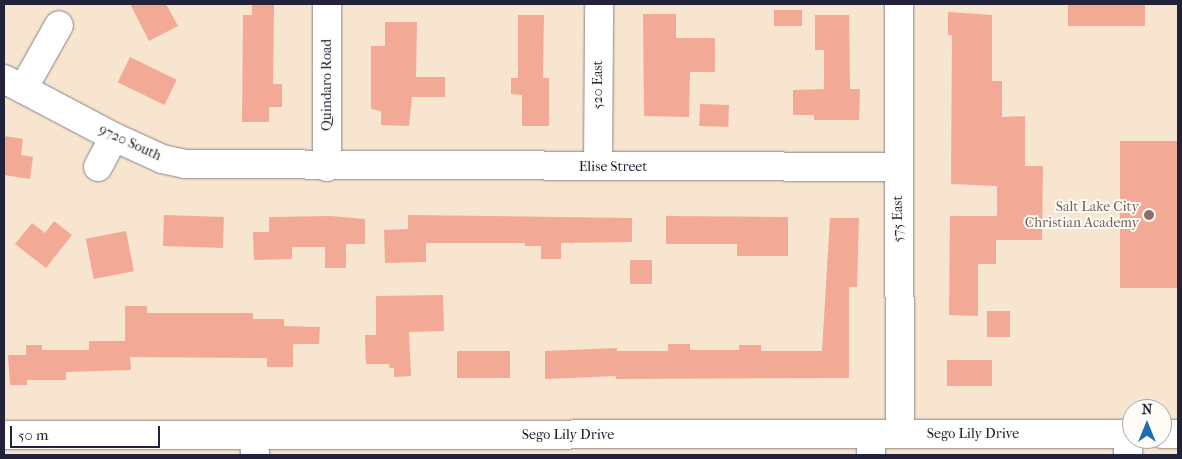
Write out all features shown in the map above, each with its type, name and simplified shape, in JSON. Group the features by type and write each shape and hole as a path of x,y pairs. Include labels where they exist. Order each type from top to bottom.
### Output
{"street":[{"name":"Quindaro Road","path":"327,167 328,4"},
{"name":"520 East","path":"598,4 598,166"},
{"name":"575 East","path":"899,4 900,434"},
{"path":"13,84 59,25"},
{"name":"9720 South","path":"13,84 114,137 162,159 186,164 327,167"},
{"path":"98,168 114,137"},
{"name":"Elise Street","path":"327,167 898,167"},
{"name":"Sego Lily Drive","path":"4,435 254,445 871,445 900,434 1122,441"}],"building":[{"path":"130,4 166,4 178,26 149,41"},
{"path":"252,4 274,4 273,84 282,84 282,107 269,107 269,122 242,122 243,15 252,15"},
{"path":"1068,4 1145,4 1145,26 1068,26"},
{"path":"774,10 802,10 802,26 774,26"},
{"path":"948,12 992,15 992,81 1002,81 1002,117 1025,116 1025,166 1043,166 1042,240 996,240 996,264 978,264 978,316 949,315 950,216 997,216 997,186 951,184 952,35 948,35"},
{"path":"643,14 676,14 676,38 715,38 715,72 690,72 689,117 644,116"},
{"path":"518,15 544,15 543,78 549,78 549,126 522,126 522,95 511,94 511,78 518,78"},
{"path":"815,15 849,15 850,89 860,89 859,120 814,120 814,115 793,115 793,90 824,89 824,50 815,50"},
{"path":"385,22 417,22 416,77 445,77 445,97 412,97 409,126 381,125 381,111 371,109 371,46 385,46"},
{"path":"130,57 177,80 164,105 118,82"},
{"path":"700,104 729,105 728,127 699,126"},
{"path":"4,136 23,139 21,155 33,157 30,179 4,175"},
{"name":"Salt Lake City Christian Academy","path":"1120,141 1178,141 1178,288 1120,288"},
{"path":"164,215 224,217 223,248 163,246"},
{"path":"408,215 632,218 632,242 561,243 561,259 541,259 541,246 525,246 525,243 426,243 426,262 385,263 384,230 408,229"},
{"path":"331,216 365,219 365,244 346,244 346,268 325,268 325,247 292,247 292,259 254,260 253,232 269,232 269,217"},
{"path":"666,216 788,217 788,256 737,256 737,244 666,244"},
{"path":"830,218 859,218 857,287 849,287 849,378 616,379 616,376 545,379 545,351 617,348 617,351 668,351 668,344 690,344 690,350 739,350 739,345 761,345 761,351 822,351"},
{"path":"54,221 72,235 46,268 15,244 32,223 45,233"},
{"path":"126,231 134,271 94,279 86,239"},
{"path":"630,260 652,260 652,284 630,284"},
{"path":"443,295 444,331 409,332 411,376 394,377 394,368 390,368 389,364 366,364 365,335 376,335 376,296"},
{"path":"125,306 147,306 147,313 253,313 253,319 284,319 284,326 320,327 319,344 293,344 293,367 267,367 267,358 130,357 131,370 66,372 66,380 27,380 27,385 10,385 8,355 26,355 26,345 42,345 42,350 89,350 89,341 125,341"},
{"path":"987,311 1010,311 1010,337 987,337"},
{"path":"457,351 510,351 510,378 457,378"},
{"path":"947,360 992,360 992,386 947,386"}],"place":[{"name":"Salt Lake City Christian Academy","path":"1149,215"}]}
